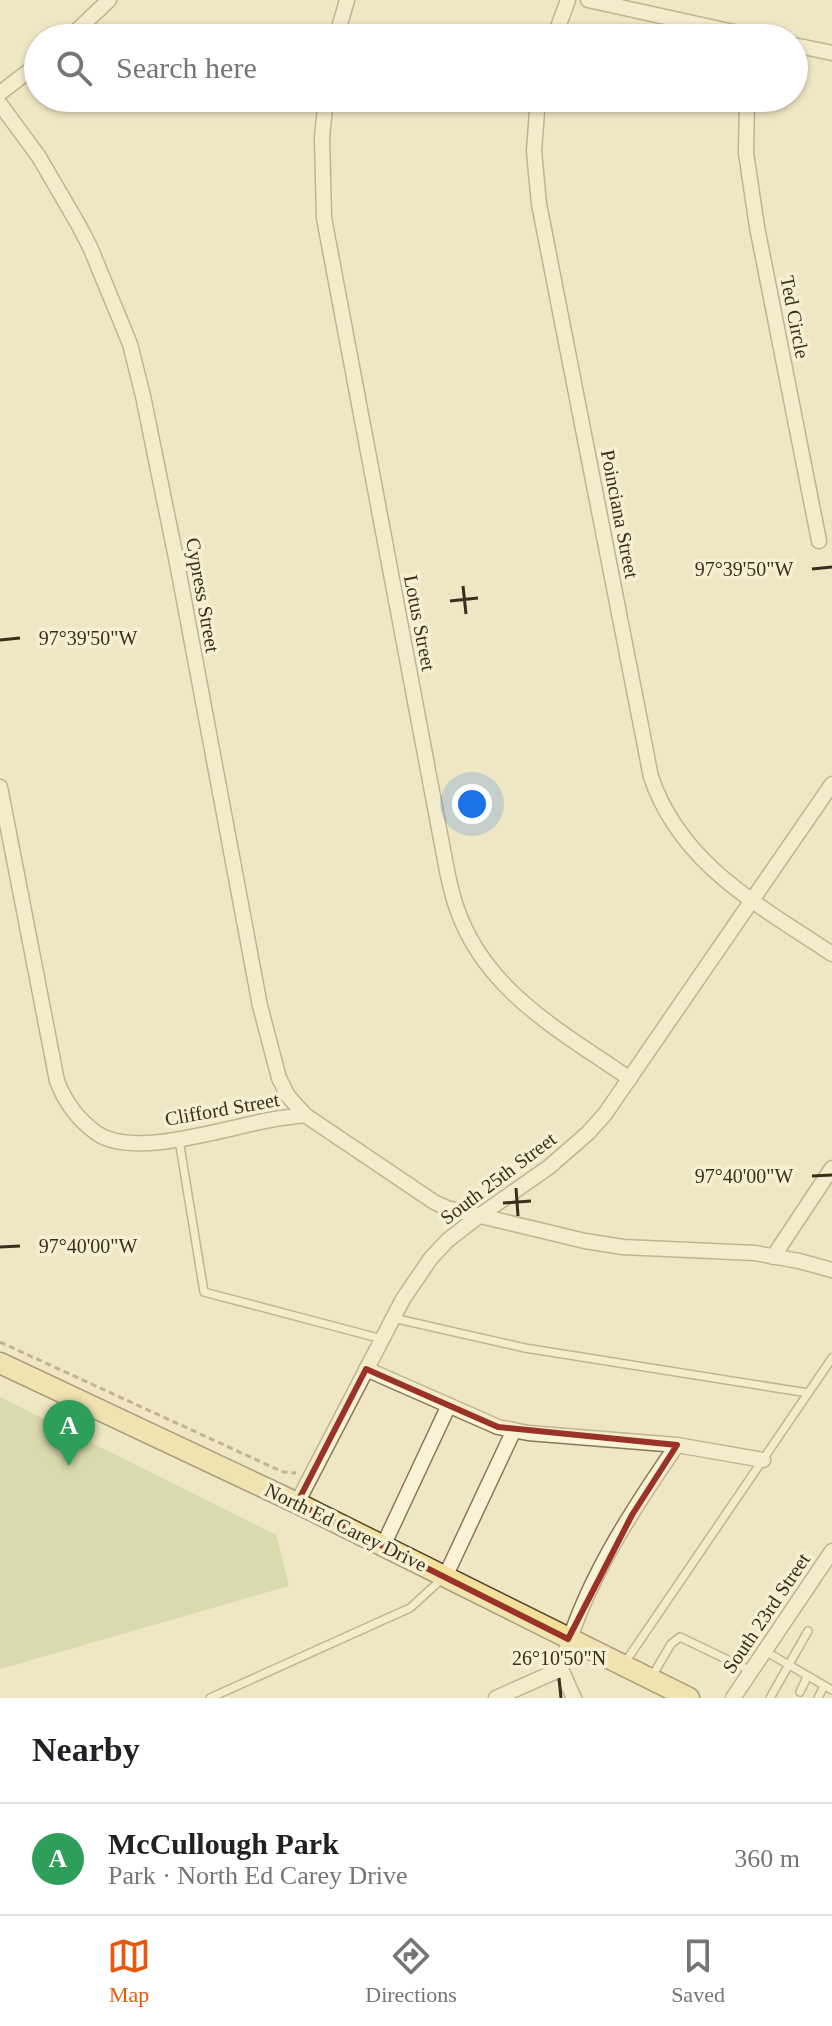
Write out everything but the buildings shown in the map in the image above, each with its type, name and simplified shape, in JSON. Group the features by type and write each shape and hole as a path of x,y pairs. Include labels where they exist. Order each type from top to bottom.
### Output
{"main road":[{"name":"North Ed Carey Drive","path":"0,1363 53,1376 297,1503 689,1698"}],"street":[{"path":"84,24 109,0"},
{"path":"340,24 347,0"},
{"path":"559,24 568,0"},
{"path":"588,0 695,24"},
{"path":"808,48 832,53"},
{"path":"0,93 24,75"},
{"name":"Cypress Street","path":"0,104 39,157 78,224 130,344 178,568 260,1006 279,1078 288,1096 305,1115"},
{"name":"Lotus Street","path":"325,112 322,137 324,218 456,906 476,950 502,985 542,1018 630,1079"},
{"name":"Poinciana Street","path":"537,112 534,151 539,204 651,777 658,799 687,844 729,883 832,954"},
{"name":"Ted Circle","path":"747,112 746,153 755,212 819,541"},
{"name":"South 25th Street","path":"297,1503 393,1318 431,1258 448,1240 569,1151 605,1114 832,784"},
{"name":"Clifford Street","path":"0,787 57,1081 64,1098 100,1135 134,1143 179,1139 276,1118 305,1115 434,1202 479,1216 623,1247 755,1253 832,1270"},
{"path":"773,1257 832,1168"},
{"path":"366,1369 498,1427 677,1445 763,1460"},
{"path":"383,1546 449,1405"},
{"path":"445,1577 514,1430"},
{"path":"574,1698 561,1669 568,1639 584,1602 632,1515 677,1445"},
{"name":"South 23rd Street","path":"733,1698 832,1551"},
{"path":"496,1698 561,1669"}],"lane":[{"path":"179,1139 204,1292 382,1339"},
{"path":"393,1318 525,1348 808,1393"},
{"path":"623,1665 832,1358"},
{"path":"210,1698 410,1608 445,1577"},
{"path":"770,1698 808,1631"},
{"path":"650,1679 671,1644 680,1637 751,1671"},
{"path":"765,1651 828,1688 818,1698"},
{"path":"800,1692 807,1677"}],"path":[{"path":"0,1342 53,1376 283,1472 312,1473"}],"highlighted area":[{"path":"366,1369 498,1427 677,1445 632,1515 568,1639 297,1503"}],"green space":[{"path":"0,1397 276,1535 289,1586 0,1669"}],"place":[{"name":"McCullough Park","path":"69,1466"}]}
